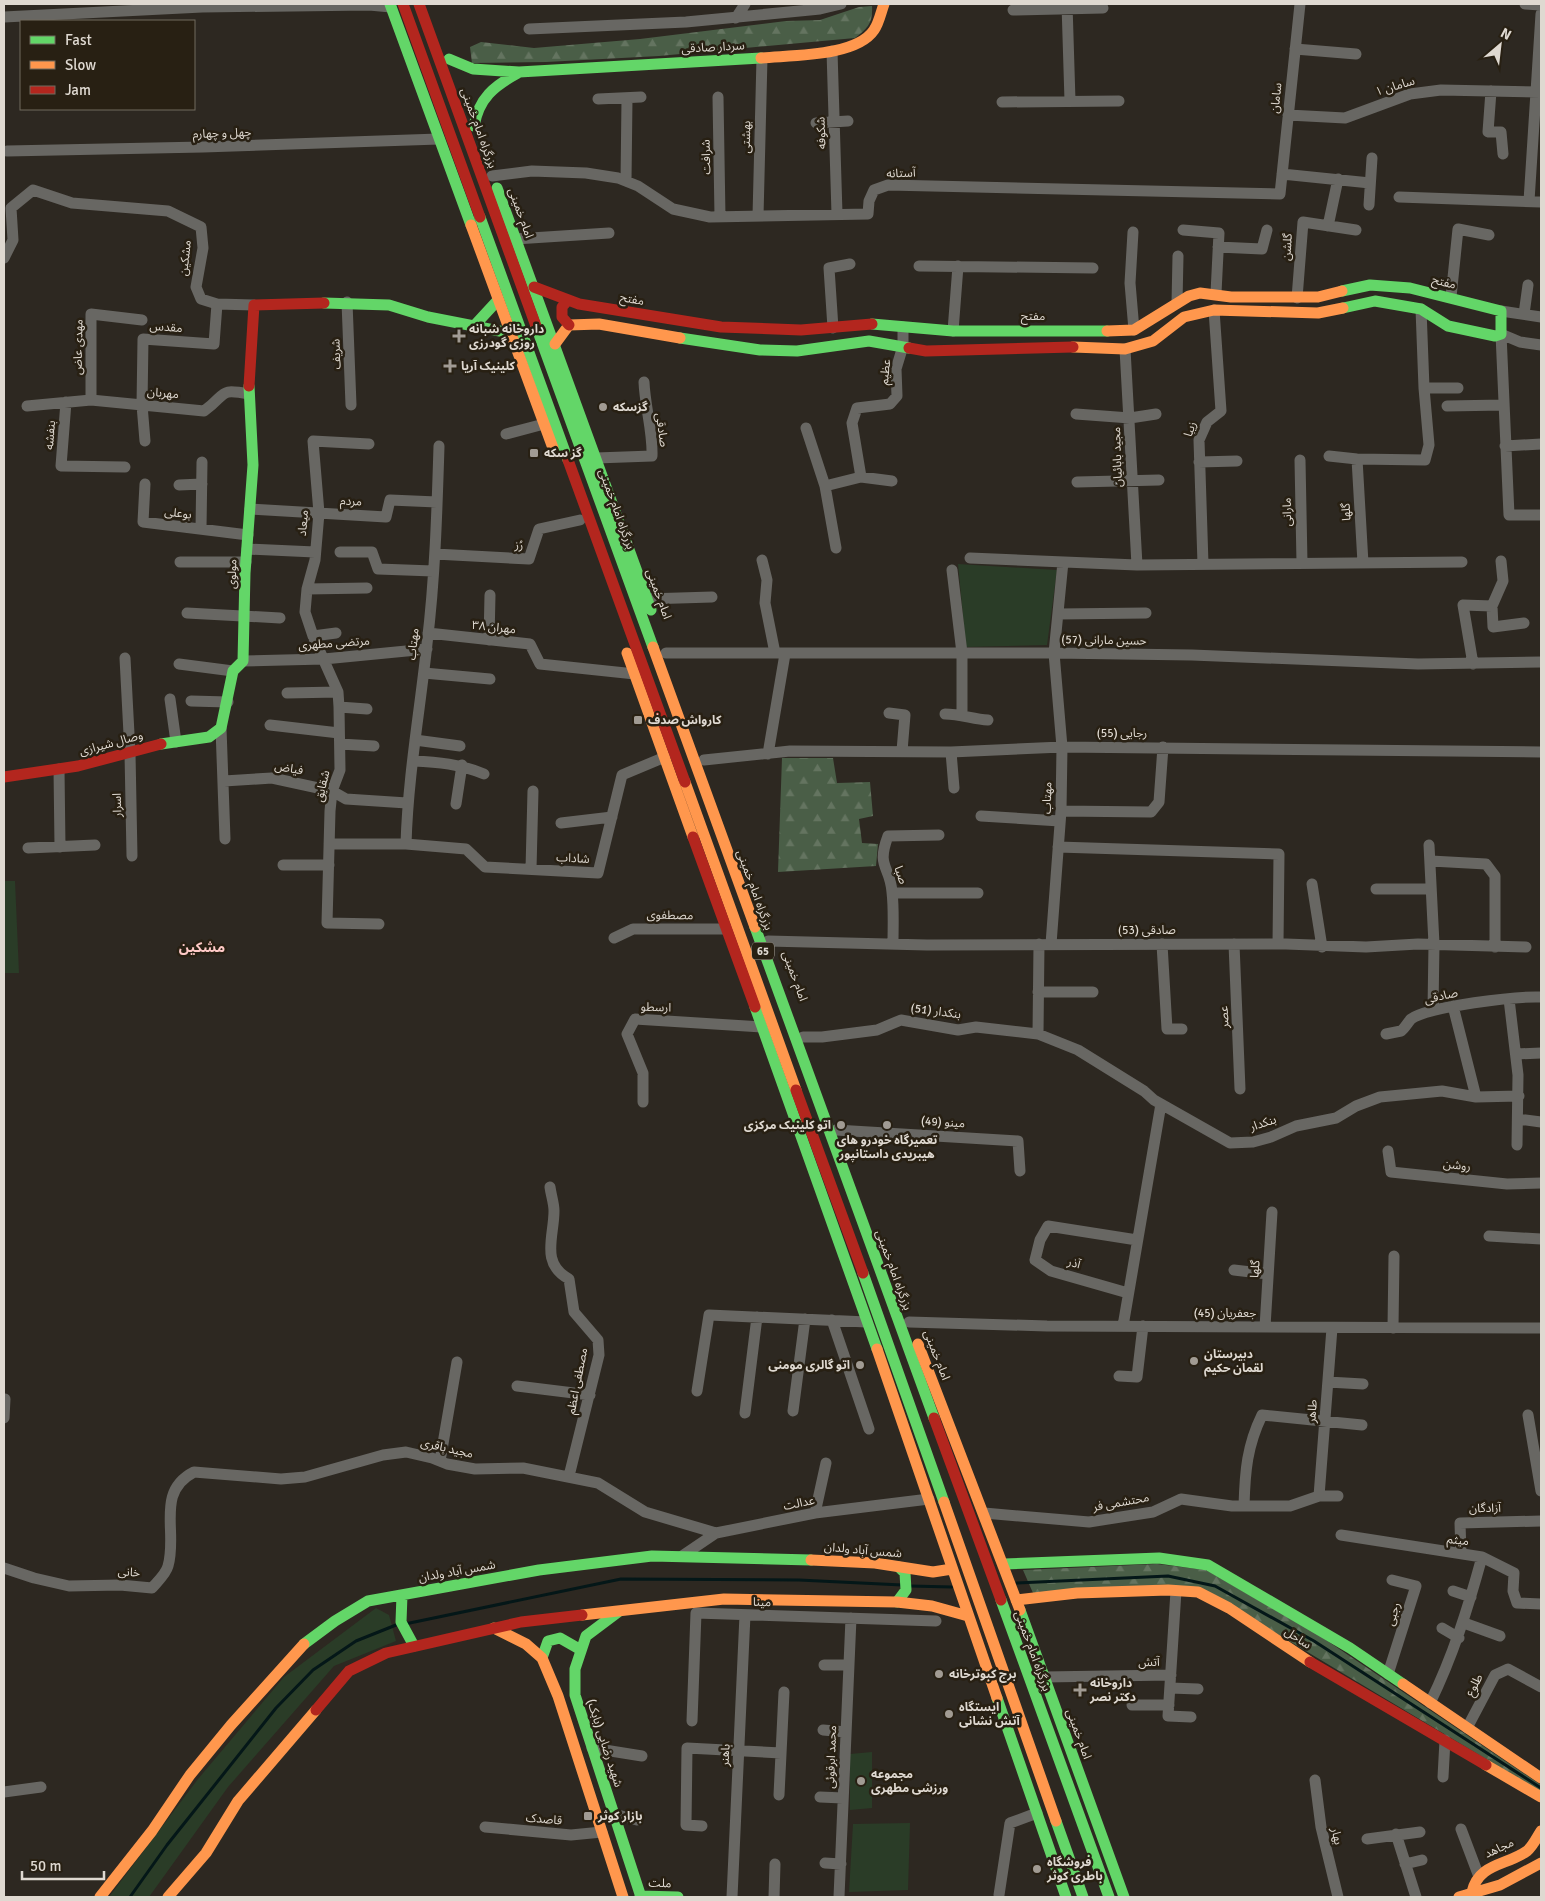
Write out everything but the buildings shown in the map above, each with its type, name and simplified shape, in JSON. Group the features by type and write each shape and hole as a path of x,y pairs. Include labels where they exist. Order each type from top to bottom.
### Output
{"main road":[{"name":"65","path":"402,4 884,1332 1083,1897"},
{"name":"بزرگراه امام خمینی","path":"419,4 1109,1897"},
{"name":"امام خمینی","path":"429,4 555,344 836,1130 1004,1564 1124,1897"},
{"name":"سردار صادقی","path":"449,59 473,69 519,72 762,58 832,51 861,43 875,29 884,4"},
{"path":"390,5 580,520 838,1238 1066,1897"},
{"path":"474,126 476,108 489,90 519,72"},
{"name":"مفتح","path":"534,287 579,304 631,313 721,327 801,330 882,323 903,327 953,331 1134,330 1177,303 1200,293 1216,293 1232,297 1297,298 1318,297 1370,285 1410,288 1501,311"},
{"path":"474,326 498,300"},
{"path":"568,300 562,307 562,317 569,325"},
{"path":"569,325 599,324 719,345 760,350 797,351 869,341 926,351 1075,347 1125,349 1152,341 1184,317 1214,310 1318,314 1375,301 1421,309 1448,326 1487,336 1501,334 1501,311"},
{"path":"254,304 348,302 389,305 428,317 510,332"},
{"name":"مولوی","path":"243,661 246,549 253,465 249,394 254,304"},
{"path":"555,344 569,325"},
{"path":"221,728 234,671 243,661"},
{"name":"وصال شیرازی","path":"4,777 59,769 176,742 209,737 221,728"},
{"path":"838,1238 873,1228"},
{"name":"شمس آباد ولدان","path":"100,1897 152,1831 190,1775 231,1725 305,1643 335,1620 368,1601 539,1570 652,1556 808,1560 899,1567 933,1572 952,1568"},
{"name":"ساحل","path":"1004,1564 1159,1558 1208,1565 1277,1604 1388,1674 1541,1778"},
{"path":"897,1602 906,1590 905,1573 899,1567"},
{"name":"ساحل","path":"1016,1600 1077,1594 1198,1592 1229,1608 1311,1663 1541,1796"},
{"path":"402,1595 399,1609 400,1623 405,1636 414,1646"},
{"path":"168,1897 206,1853 238,1800 349,1671 386,1653 520,1622 724,1599 897,1602 932,1606 968,1616"},
{"name":"شهید رضایی (بابک)","path":"618,1611 586,1636 575,1668 574,1695 641,1897"},
{"path":"494,1628 526,1644 542,1658 558,1696 623,1897"},
{"path":"542,1658 548,1641 560,1638 581,1650"},
{"path":"1002,1712 1021,1714 1031,1712 1046,1700 1050,1694"},
{"path":"1009,1734 1014,1726 1029,1716 1039,1714 1059,1720"},
{"name":"مجاهد","path":"1473,1894 1472,1883 1478,1874 1528,1850 1541,1831"},
{"path":"1459,1897 1484,1891 1514,1878 1541,1863"},
{"name":"ملت","path":"641,1897 678,1897"}],"street":[{"path":"736,18 746,4"},
{"path":"529,30 736,18 820,9 841,4"},
{"name":"سامان","path":"1280,194 1300,4"},
{"path":"1525,4 1541,5"},
{"path":"4,17 202,7 390,5"},
{"path":"1067,6 1070,101"},
{"path":"1012,10 1067,6 1103,8"},
{"path":"1399,197 1535,202 1541,14"},
{"path":"1295,49 1356,54"},
{"name":"شکوفه","path":"832,51 837,214"},
{"name":"بهشتی","path":"758,216 762,58"},
{"name":"سامان ۱","path":"1288,115 1345,118 1410,94 1440,90 1538,92"},
{"path":"1491,91 1488,132 1501,132 1503,154"},
{"name":"شرافت","path":"718,97 720,217"},
{"path":"598,99 641,98"},
{"path":"626,99 626,182"},
{"path":"1002,102 1120,101"},
{"path":"816,123 848,121"},
{"name":"چهل و چهارم","path":"7,151 439,139"},
{"path":"1369,205 1372,158"},
{"name":"آستانه","path":"492,176 532,171 586,173 638,186 673,209 710,217 868,214 869,202 874,190 888,186 1280,194"},
{"path":"1282,174 1370,183"},
{"path":"1328,226 1338,179"},
{"name":"مشکین","path":"4,258 13,240 11,208 33,190 72,203 168,211 201,227 203,248 196,287 201,299 217,304"},
{"name":"گلشن","path":"1297,298 1303,222 1356,230"},
{"path":"1183,230 1219,233 1216,293"},
{"path":"1218,247 1262,249 1267,230"},
{"path":"1451,297 1458,230 1489,235"},
{"path":"1133,232 1130,283 1134,330"},
{"path":"515,239 609,233"},
{"path":"1177,303 1178,256"},
{"path":"833,328 829,268 850,264"},
{"path":"919,266 1093,268"},
{"path":"953,331 958,266"},
{"path":"1524,314 1528,285"},
{"name":"شریف","path":"348,302 351,405"},
{"path":"217,304 254,304"},
{"name":"مقدس","path":"142,405 143,339 214,344 217,304"},
{"path":"1330,456 1357,459 1425,460 1429,445 1424,388 1421,309"},
{"name":"زیبا","path":"1203,564 1199,440 1207,422 1221,411 1214,310"},
{"path":"1501,311 1541,317"},
{"name":"مهدی عاض","path":"91,400 91,314 142,320"},
{"name":"عظیم","path":"862,477 852,423 857,408 890,404 897,396 896,369 903,346 903,327"},
{"path":"1541,345 1520,342 1501,334 1509,515 1541,515"},
{"name":"مجید بابائیان","path":"1125,349 1136,565"},
{"name":"صادقی","path":"596,458 652,456 653,444 646,409 644,382"},
{"path":"1424,388 1458,388"},
{"name":"مهربان","path":"27,406 91,400 204,411 222,394 229,391 249,394"},
{"name":"بنفشه","path":"66,402 61,466 125,467"},
{"path":"142,405 145,441"},
{"path":"1447,406 1503,405"},
{"path":"1076,414 1130,418 1156,414"},
{"path":"506,434 544,424"},
{"path":"806,428 825,486 836,548"},
{"name":"میعاد","path":"324,659 313,636 305,612 307,589 315,552 319,513 313,441 369,444"},
{"path":"1505,446 1541,444"},
{"name":"مهتاب","path":"406,844 407,803 427,649 434,570 439,446"},
{"name":"گلها","path":"1357,459 1363,563"},
{"name":"مارانی","path":"1300,460 1302,563"},
{"path":"1200,462 1237,461"},
{"path":"201,530 202,462"},
{"path":"825,486 862,477 892,481"},
{"path":"1077,482 1159,480"},
{"name":"بوعلی","path":"145,484 143,522 248,536"},
{"path":"179,485 202,484"},
{"name":"مردم","path":"250,509 386,517 390,500 437,502"},
{"name":"رُز","path":"435,554 529,559 539,529 580,520"},
{"path":"246,549 315,552"},
{"path":"340,552 372,552 378,569 434,570"},
{"path":"970,558 1136,565 1462,562"},
{"path":"762,560 767,580 765,603 780,654 768,754"},
{"path":"1501,561 1503,580 1492,606 1493,627 1524,624"},
{"path":"180,562 246,562"},
{"name":"مهتاب","path":"1051,944 1061,816 1062,747 1054,653 1063,562"},
{"path":"952,570 962,653 962,714"},
{"path":"307,589 367,588"},
{"path":"489,640 490,595"},
{"path":"646,599 712,598"},
{"path":"1473,664 1463,605 1492,606"},
{"path":"187,613 280,618"},
{"path":"1058,614 1146,613"},
{"path":"313,636 336,633"},
{"name":"مهران ۳۸","path":"428,633 530,644 540,664 635,674"},
{"name":"مرتضی مطهری","path":"243,661 324,659 427,649"},
{"name":"حسین مارانی (57)","path":"666,654 1054,653 1192,655 1418,664 1541,662"},
{"name":"اسرار","path":"125,658 130,753 132,856"},
{"name":"شقایق","path":"324,659 338,692 340,739 340,770 332,791 327,923 379,924"},
{"path":"180,664 234,671"},
{"path":"424,673 490,679"},
{"path":"287,693 338,692"},
{"path":"170,700 176,742"},
{"path":"191,701 228,702"},
{"path":"339,707 367,709"},
{"path":"889,713 904,715 902,752"},
{"path":"945,714 962,714 972,719 988,720"},
{"path":"270,725 374,746"},
{"path":"221,728 225,840"},
{"path":"415,740 460,746"},
{"name":"رجایی (55)","path":"704,760 790,751 951,752 1062,747 1541,752"},
{"path":"981,816 1061,816 1151,812 1159,802 1163,747"},
{"path":"951,752 954,788"},
{"name":"شاداب","path":"330,844 406,844 466,849 485,867 598,873 622,774 665,757"},
{"path":"412,761 462,765 484,774"},
{"path":"456,804 462,765"},
{"path":"59,769 60,847"},
{"name":"فیاض","path":"224,781 272,778 332,791 346,799 407,803"},
{"path":"532,869 533,791"},
{"path":"561,823 612,817"},
{"name":"صبا","path":"893,944 892,893 890,879 883,866 883,850 888,836 939,835"},
{"path":"1429,845 1431,861 1429,889 1434,944 1434,1009"},
{"path":"28,848 95,846"},
{"path":"1058,847 1279,854 1278,944"},
{"path":"1431,861 1486,864 1495,876 1495,947"},
{"path":"283,865 329,865"},
{"path":"1312,884 1322,947"},
{"path":"1376,889 1429,889"},
{"path":"892,893 978,893"},
{"name":"مصطفوی","path":"614,938 633,929 727,930"},
{"name":"صادقی (53)","path":"768,941 893,944 1278,944 1322,947 1434,944 1526,947"},
{"path":"1038,944 1038,1034"},
{"path":"1162,944 1166,1029 1182,1029"},
{"name":"عصر","path":"1234,944 1240,1089"},
{"path":"1038,992 1093,992"},
{"name":"صادقی","path":"1386,1034 1401,1031 1410,1020 1434,1009 1524,996 1541,996"},
{"path":"1509,999 1516,1054 1518,1096 1517,1145"},
{"path":"1453,1006 1476,1097"},
{"name":"ارسطو","path":"642,1102 642,1072 627,1034 635,1019 762,1027"},
{"name":"بنکدار (51)","path":"803,1036 822,1037 877,1030 901,1020 958,1030 976,1027 1038,1034"},
{"name":"بنکدار","path":"1038,1034 1078,1050 1161,1104 1230,1143 1253,1142 1272,1137 1296,1126 1336,1118 1356,1106 1380,1097 1442,1091 1476,1097 1518,1096"},
{"path":"1516,1054 1541,1053"},
{"path":"1122,1326 1161,1104"},
{"path":"1518,1120 1541,1122"},
{"name":"مینو (49)","path":"836,1130 1018,1141 1020,1171"},
{"name":"روشن","path":"1388,1151 1391,1172 1506,1184 1541,1184"},
{"name":"مصطفی اعظم","path":"550,1187 554,1210 550,1252 558,1273 569,1279 574,1312 598,1340 599,1355 568,1476"},
{"name":"گلها","path":"1265,1327 1272,1212"},
{"name":"آذر","path":"1128,1293 1051,1271 1035,1260 1040,1240 1048,1226 1138,1240"},
{"path":"1488,1236 1541,1239"},
{"path":"1393,1328 1394,1256"},
{"path":"1234,1270 1268,1274"},
{"path":"697,1391 709,1315 868,1322"},
{"path":"746,1413 757,1317"},
{"path":"793,1412 805,1319"},
{"path":"832,1320 869,1428"},
{"name":"جعفریان (45)","path":"909,1322 1332,1328 1541,1328"},
{"path":"1119,1376 1137,1378 1142,1326"},
{"name":"طاهر","path":"1319,1496 1332,1328"},
{"path":"440,1461 457,1362"},
{"path":"1328,1382 1363,1384"},
{"path":"517,1386 590,1395"},
{"path":"4,1418 5,1399"},
{"path":"1244,1506 1245,1470 1251,1436 1262,1414 1362,1425"},
{"path":"1528,1415 1541,1490"},
{"name":"مجید باقری","path":"194,1472 281,1480 305,1477 383,1455 406,1452 475,1469 523,1468 568,1476 598,1484 645,1512 716,1533"},
{"path":"815,1513 826,1463"},
{"name":"خانی","path":"4,1568 34,1578 69,1586 120,1584 152,1588 168,1568 171,1533 171,1497 182,1478 194,1472"},
{"name":"محتشمی فر","path":"984,1514 1089,1522 1153,1512 1181,1499 1244,1506 1290,1506 1319,1496 1338,1496"},
{"name":"عدالت","path":"682,1556 716,1533 815,1513 928,1499"},
{"name":"آزادگان","path":"1461,1553 1460,1523 1541,1521"},
{"name":"میثم","path":"1341,1535 1433,1551 1482,1557 1514,1573 1513,1591 1516,1603 1541,1604"},
{"path":"1430,1703 1449,1665 1459,1638 1482,1557"},
{"name":"رجبی","path":"1388,1674 1416,1586 1392,1580"},
{"name":"آتش","path":"1044,1677 1171,1675 1176,1591"},
{"path":"1453,1591 1471,1597"},
{"name":"مینا","path":"692,1721 696,1613 936,1622"},
{"name":"باهنر","path":"732,1897 745,1615"},
{"name":"محمد ابرقوئی","path":"839,1897 851,1618"},
{"path":"1464,1623 1500,1636"},
{"path":"1442,1628 1459,1638"},
{"path":"824,1665 849,1665"},
{"name":"طلوع","path":"1467,1728 1495,1675 1508,1669 1541,1687"},
{"path":"1168,1710 1171,1675"},
{"path":"1170,1688 1198,1689"},
{"path":"779,1795 784,1692"},
{"path":"1132,1705 1168,1710 1191,1717"},
{"path":"823,1730 846,1732"},
{"path":"1443,1777 1446,1740"},
{"path":"592,1748 642,1756"},
{"path":"702,1826 686,1825 687,1748 781,1753"},
{"name":"بهار","path":"1315,1780 1321,1827 1338,1897"},
{"path":"4,1792 41,1787"},
{"path":"820,1798 843,1798"},
{"path":"1000,1895 1010,1822 1037,1813"},
{"path":"614,1814 637,1820"},
{"name":"قاصدک","path":"484,1827 571,1835 602,1832"},
{"path":"1461,1829 1478,1874"},
{"path":"1367,1839 1420,1832"},
{"path":"1396,1834 1416,1897"},
{"path":"1405,1864 1422,1860"},
{"path":"825,1863 840,1864"},
{"path":"774,1897 776,1864"}],"green space":[{"path":"872,6 872,17 869,25 855,38 659,56 546,62 472,63 470,47 481,42 534,48 640,39 786,21 820,20 859,7"},
{"path":"958,564 1057,570 1047,645 966,647"},
{"path":"782,758 833,758 837,783 870,782 873,816 859,819 862,843 878,844 876,866 778,872"},
{"path":"4,881 15,881 19,973 4,973"},
{"path":"1157,1564 1206,1570 1320,1636 1541,1785 1541,1792 1206,1591 1033,1593 1023,1570"},
{"path":"376,1608 389,1615 396,1641 334,1666 228,1787 149,1897 109,1897 198,1779 284,1677"},
{"name":"مجموعه ورزشی مطهری","path":"872,1752 872,1808 850,1810 850,1754"},
{"path":"910,1823 908,1890 849,1892 853,1824"}],"waterway":[{"path":"1017,1583 1168,1576 1215,1586 1314,1641 1541,1788"},
{"path":"405,1624 621,1579 799,1580 902,1585"},
{"path":"910,1586 952,1587"},
{"path":"130,1897 167,1845 276,1708 313,1670 356,1641 396,1625"}],"traffic: fast":[{"path":"390,4 471,225"},
{"path":"449,59 473,69 519,72 761,58"},
{"path":"474,126 476,116 484,100 495,88 518,73"},
{"path":"497,188 651,610"},
{"path":"480,217 568,460"},
{"path":"1342,291 1370,285 1410,288 1501,311 1501,334 1495,336 1448,326 1421,309 1375,301 1343,308"},
{"path":"498,300 474,326 510,333"},
{"path":"324,303 389,305 428,317 474,326"},
{"path":"872,324 953,331 1107,331"},
{"path":"536,326 653,647"},
{"path":"680,338 760,350 797,351 869,341 909,348"},
{"path":"161,744 209,737 221,728 233,671 243,661 245,573 253,465 249,386"},
{"path":"755,927 934,1418"},
{"path":"755,1007 877,1349"},
{"path":"863,1273 944,1502"},
{"path":"304,1644 335,1621 368,1601 539,1570 652,1556 811,1560"},
{"path":"1004,1564 1159,1558 1208,1565 1350,1648 1403,1684"},
{"path":"897,1602 906,1590 905,1573 899,1567"},
{"path":"402,1595 401,1622 414,1646"},
{"path":"1001,1600 1109,1897"},
{"path":"1020,1610 1124,1897"},
{"path":"618,1612 586,1636 575,1669 575,1695 641,1897"},
{"path":"542,1658 548,1641 560,1638 581,1650"},
{"path":"997,1698 1066,1897"},
{"path":"1056,1821 1083,1897"},
{"path":"640,1896 678,1897"}],"traffic: slow":[{"path":"761,58 822,53 853,45 865,39 874,30 884,4"},
{"path":"471,225 553,448"},
{"path":"1107,331 1134,330 1189,296 1200,293 1231,297 1318,297 1342,291"},
{"path":"1073,347 1125,349 1153,341 1184,317 1214,310 1318,313 1343,308"},
{"path":"555,344 569,325 599,324 680,338"},
{"path":"653,647 755,927"},
{"path":"627,653 693,837"},
{"path":"685,782 796,1090"},
{"path":"918,1344 1020,1610"},
{"path":"877,1349 997,1698"},
{"path":"944,1502 1056,1821"},
{"path":"811,1560 875,1563 933,1572 952,1569"},
{"path":"1016,1600 1077,1593 1168,1590 1198,1592 1229,1608 1310,1662"},
{"path":"582,1615 724,1599 897,1602 932,1606 968,1616"},
{"path":"494,1628 526,1644 542,1658 558,1696 623,1897"},
{"path":"100,1897 152,1831 190,1775 231,1725 304,1644"},
{"path":"1403,1684 1541,1778"},
{"path":"168,1897 206,1853 238,1801 316,1710"},
{"path":"1486,1765 1541,1797"},
{"path":"1472,1892 1481,1875 1494,1866 1527,1851 1541,1831"},
{"path":"1459,1897 1500,1885 1541,1863"}],"traffic: jam":[{"path":"403,4 480,217"},
{"path":"419,4 536,326"},
{"path":"534,287 579,304 721,327 801,330 872,324"},
{"path":"568,300 562,307 562,317 569,325"},
{"path":"249,386 254,305 324,303"},
{"path":"909,348 926,351 1073,347"},
{"path":"568,460 685,782"},
{"path":"4,777 78,766 161,744"},
{"path":"693,837 755,1007"},
{"path":"796,1090 863,1273"},
{"path":"934,1418 1001,1600"},
{"path":"316,1710 349,1671 386,1653 521,1622 582,1615"},
{"path":"1310,1662 1486,1765"}],"place":[{"name":"داروخانه شبانه روزی گودرزی","path":"459,336"},
{"name":"کلینیک آریا","path":"450,366"},
{"name":"گزسکه","path":"603,407"},
{"name":"گز سکه","path":"534,453"},
{"name":"کارواش صدف","path":"638,720"},
{"name":"اتو کلینیک مرکزی","path":"841,1125"},
{"name":"تعمیرگاه خودرو های هیبریدی داستانپور","path":"887,1125"},
{"name":"دبیرستان لقمان حکیم","path":"1194,1361"},
{"name":"اتو گالری مومنی","path":"860,1365"},
{"name":"برج کبوترخانه","path":"939,1674"},
{"name":"داروخانه دکتر نصر","path":"1080,1690"},
{"name":"ایستگاه آتش نشانی","path":"949,1714"},
{"name":"مجموعه ورزشی مطهری","path":"861,1781"},
{"name":"بازار کوثر","path":"588,1816"},
{"name":"فروشگاه باطری کوثر","path":"1037,1869"}],"district":[{"name":"مشکین","path":"202,947"}]}
